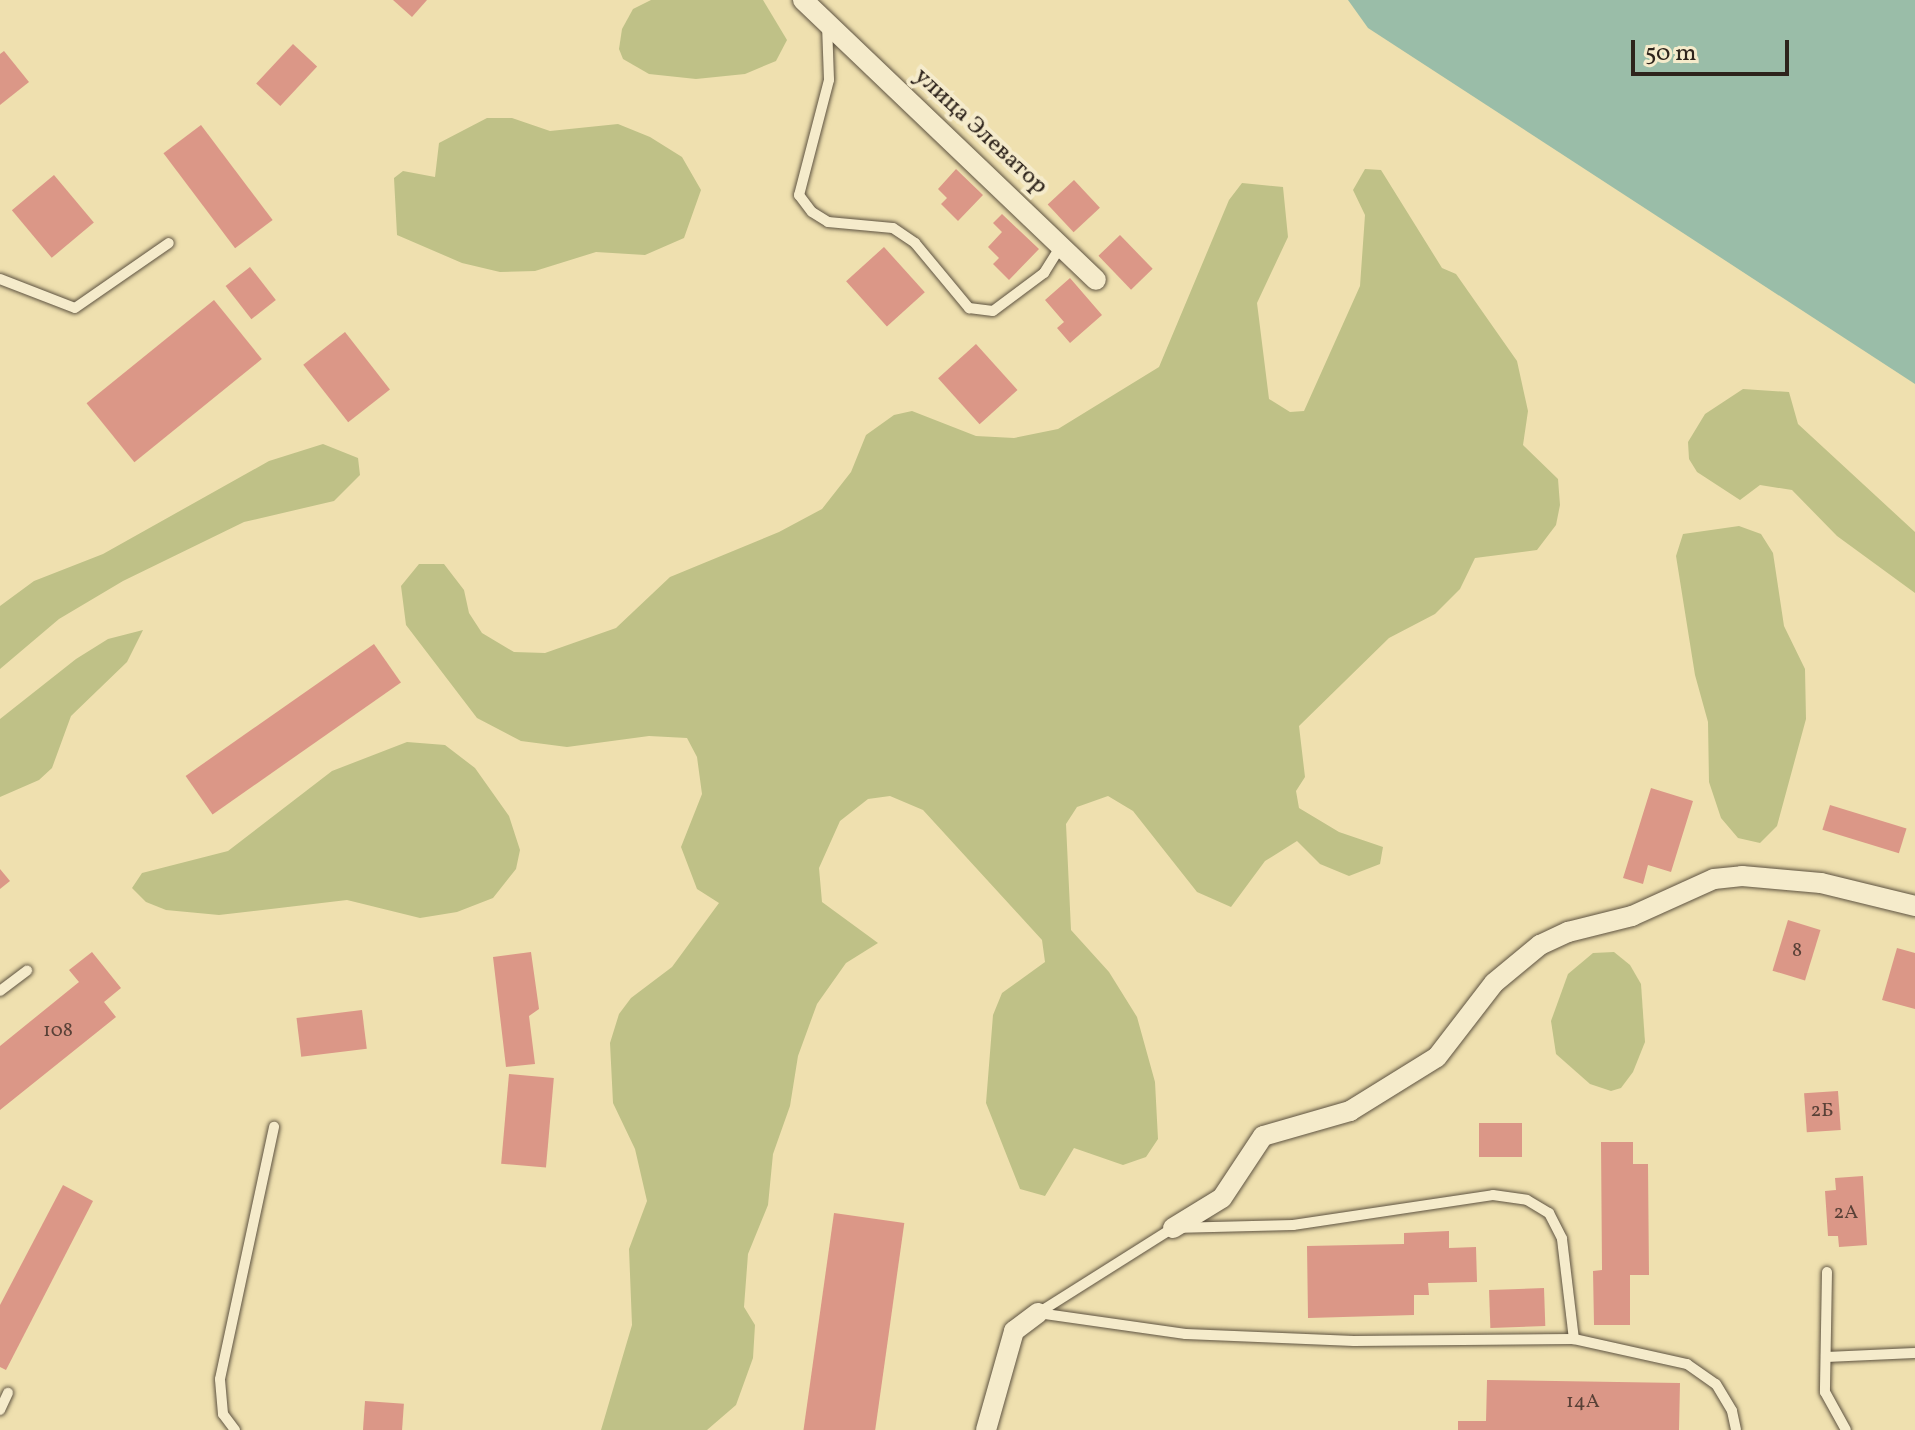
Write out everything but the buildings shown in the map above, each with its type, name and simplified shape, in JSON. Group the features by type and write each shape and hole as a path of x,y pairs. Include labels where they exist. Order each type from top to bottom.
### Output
{"street":[{"name":"улица Элеватор","path":"803,0 1062,244 1096,280"},
{"path":"1173,1228 1222,1198 1263,1136 1350,1111 1437,1057 1494,983 1540,945 1632,916 1714,879 1772,875 1821,883 1915,906"},
{"path":"986,1430 1014,1331 1038,1313"}],"lane":[{"path":"827,24 829,80 799,195 812,212 828,222 893,228 915,243 969,308 993,311 1044,273 1062,244"},
{"path":"0,279 75,308 169,243"},
{"path":"0,991 27,971"},
{"path":"235,1430 223,1414 220,1379 274,1127"},
{"path":"1038,1313 1173,1228 1293,1225 1493,1195 1527,1200 1549,1213 1562,1239 1574,1339"},
{"path":"1827,1272 1825,1392 1846,1430"},
{"path":"1038,1313 1201,1335 1354,1341 1574,1339 1687,1364 1716,1384 1732,1411 1736,1430"},
{"path":"1826,1357 1915,1353"},
{"path":"0,1410 8,1393"}],"green space":[{"path":"651,0 763,0 787,40 776,61 745,74 696,79 649,74 623,59 619,49 622,29 633,9"},
{"path":"487,118 512,118 550,131 618,124 650,137 682,157 701,190 684,238 645,255 596,252 535,271 500,272 462,263 397,235 394,178 403,171 435,177 439,143"},
{"path":"1365,169 1381,170 1442,268 1456,274 1517,361 1528,411 1523,445 1558,479 1560,505 1556,525 1537,550 1475,558 1460,589 1435,614 1389,638 1299,726 1305,777 1296,791 1299,808 1339,832 1383,847 1380,864 1349,876 1320,864 1297,841 1265,861 1231,907 1197,892 1133,811 1108,796 1077,807 1066,824 1071,930 1109,972 1137,1017 1155,1082 1158,1139 1146,1157 1123,1165 1074,1148 1045,1196 1020,1189 986,1103 993,1015 1002,993 1045,962 1042,940 923,810 890,796 868,799 840,821 819,868 822,902 878,943 846,963 817,1004 798,1056 790,1106 773,1154 768,1205 748,1254 744,1307 755,1325 753,1358 736,1405 707,1430 601,1430 632,1325 629,1249 647,1201 635,1149 613,1103 610,1043 619,1014 631,998 672,967 719,903 697,889 681,847 702,794 697,757 687,738 649,736 567,747 521,741 477,718 406,625 401,586 419,564 444,564 464,590 469,613 482,633 514,652 545,653 616,628 670,577 779,532 822,509 851,472 866,435 894,415 912,411 976,436 1014,438 1058,429 1159,367 1229,200 1242,183 1283,187 1288,237 1257,303 1269,399 1290,412 1304,411 1360,286 1365,215 1353,190"},
{"path":"1743,389 1789,392 1798,424 1915,532 1915,593 1837,536 1792,490 1760,485 1740,500 1697,472 1689,459 1688,442 1705,414"},
{"path":"323,444 358,458 360,475 334,501 244,522 123,581 59,619 0,669 0,606 34,581 103,554 269,461"},
{"path":"1739,526 1761,534 1773,553 1784,626 1805,669 1806,719 1777,826 1760,843 1738,838 1721,818 1709,782 1708,722 1695,675 1676,556 1683,534"},
{"path":"143,630 127,662 71,716 52,768 39,780 0,797 0,719 76,659 108,639"},
{"path":"407,742 445,745 475,768 509,816 520,850 516,869 493,898 457,912 420,918 347,900 219,915 166,910 146,902 132,888 142,873 228,851 332,771"},
{"path":"1614,952 1630,965 1641,984 1645,1042 1633,1072 1621,1088 1611,1091 1590,1084 1556,1054 1551,1021 1568,974 1593,953"}],"shaded area":[{"path":"1348,0 1915,0 1915,384 1368,28"}]}
